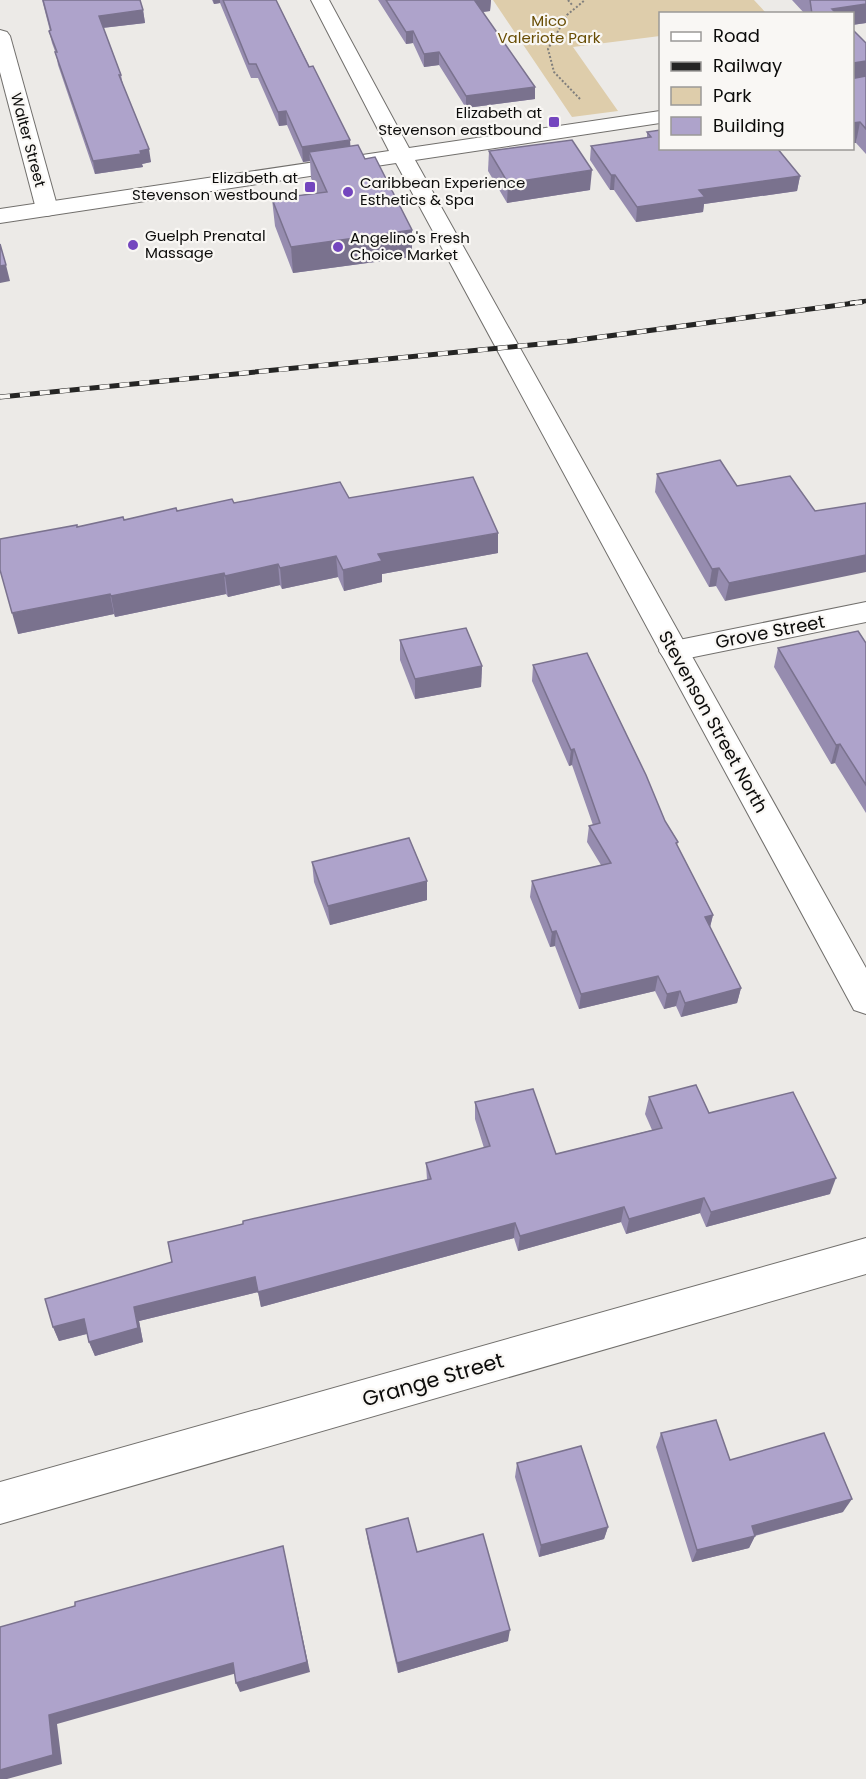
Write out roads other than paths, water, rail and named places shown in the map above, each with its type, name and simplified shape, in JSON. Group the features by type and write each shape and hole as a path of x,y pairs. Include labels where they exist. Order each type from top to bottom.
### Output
{"main road":[{"name":"Stevenson Street North","path":"320,0 402,157 866,1000"},
{"name":"Walter Street","path":"0,36 47,209"},
{"path":"0,216 659,117"},
{"name":"Grove Street","path":"674,651 866,612"},
{"name":"Grange Street","path":"0,1503 866,1256"}],"railway":[{"path":"850,303 866,301"},
{"path":"0,397 571,341 862,302"}],"place":[{"name":"Elizabeth at Stevenson eastbound","path":"554,122"},
{"name":"Elizabeth at Stevenson westbound","path":"310,187"},
{"name":"Caribbean Experience Esthetics & Spa","path":"348,192"},
{"name":"Guelph Prenatal Massage","path":"133,245"},
{"name":"Angelino's Fresh Choice Market","path":"338,247"}],"park label":[{"name":"Mico Valeriote Park","path":"549,30"}]}
